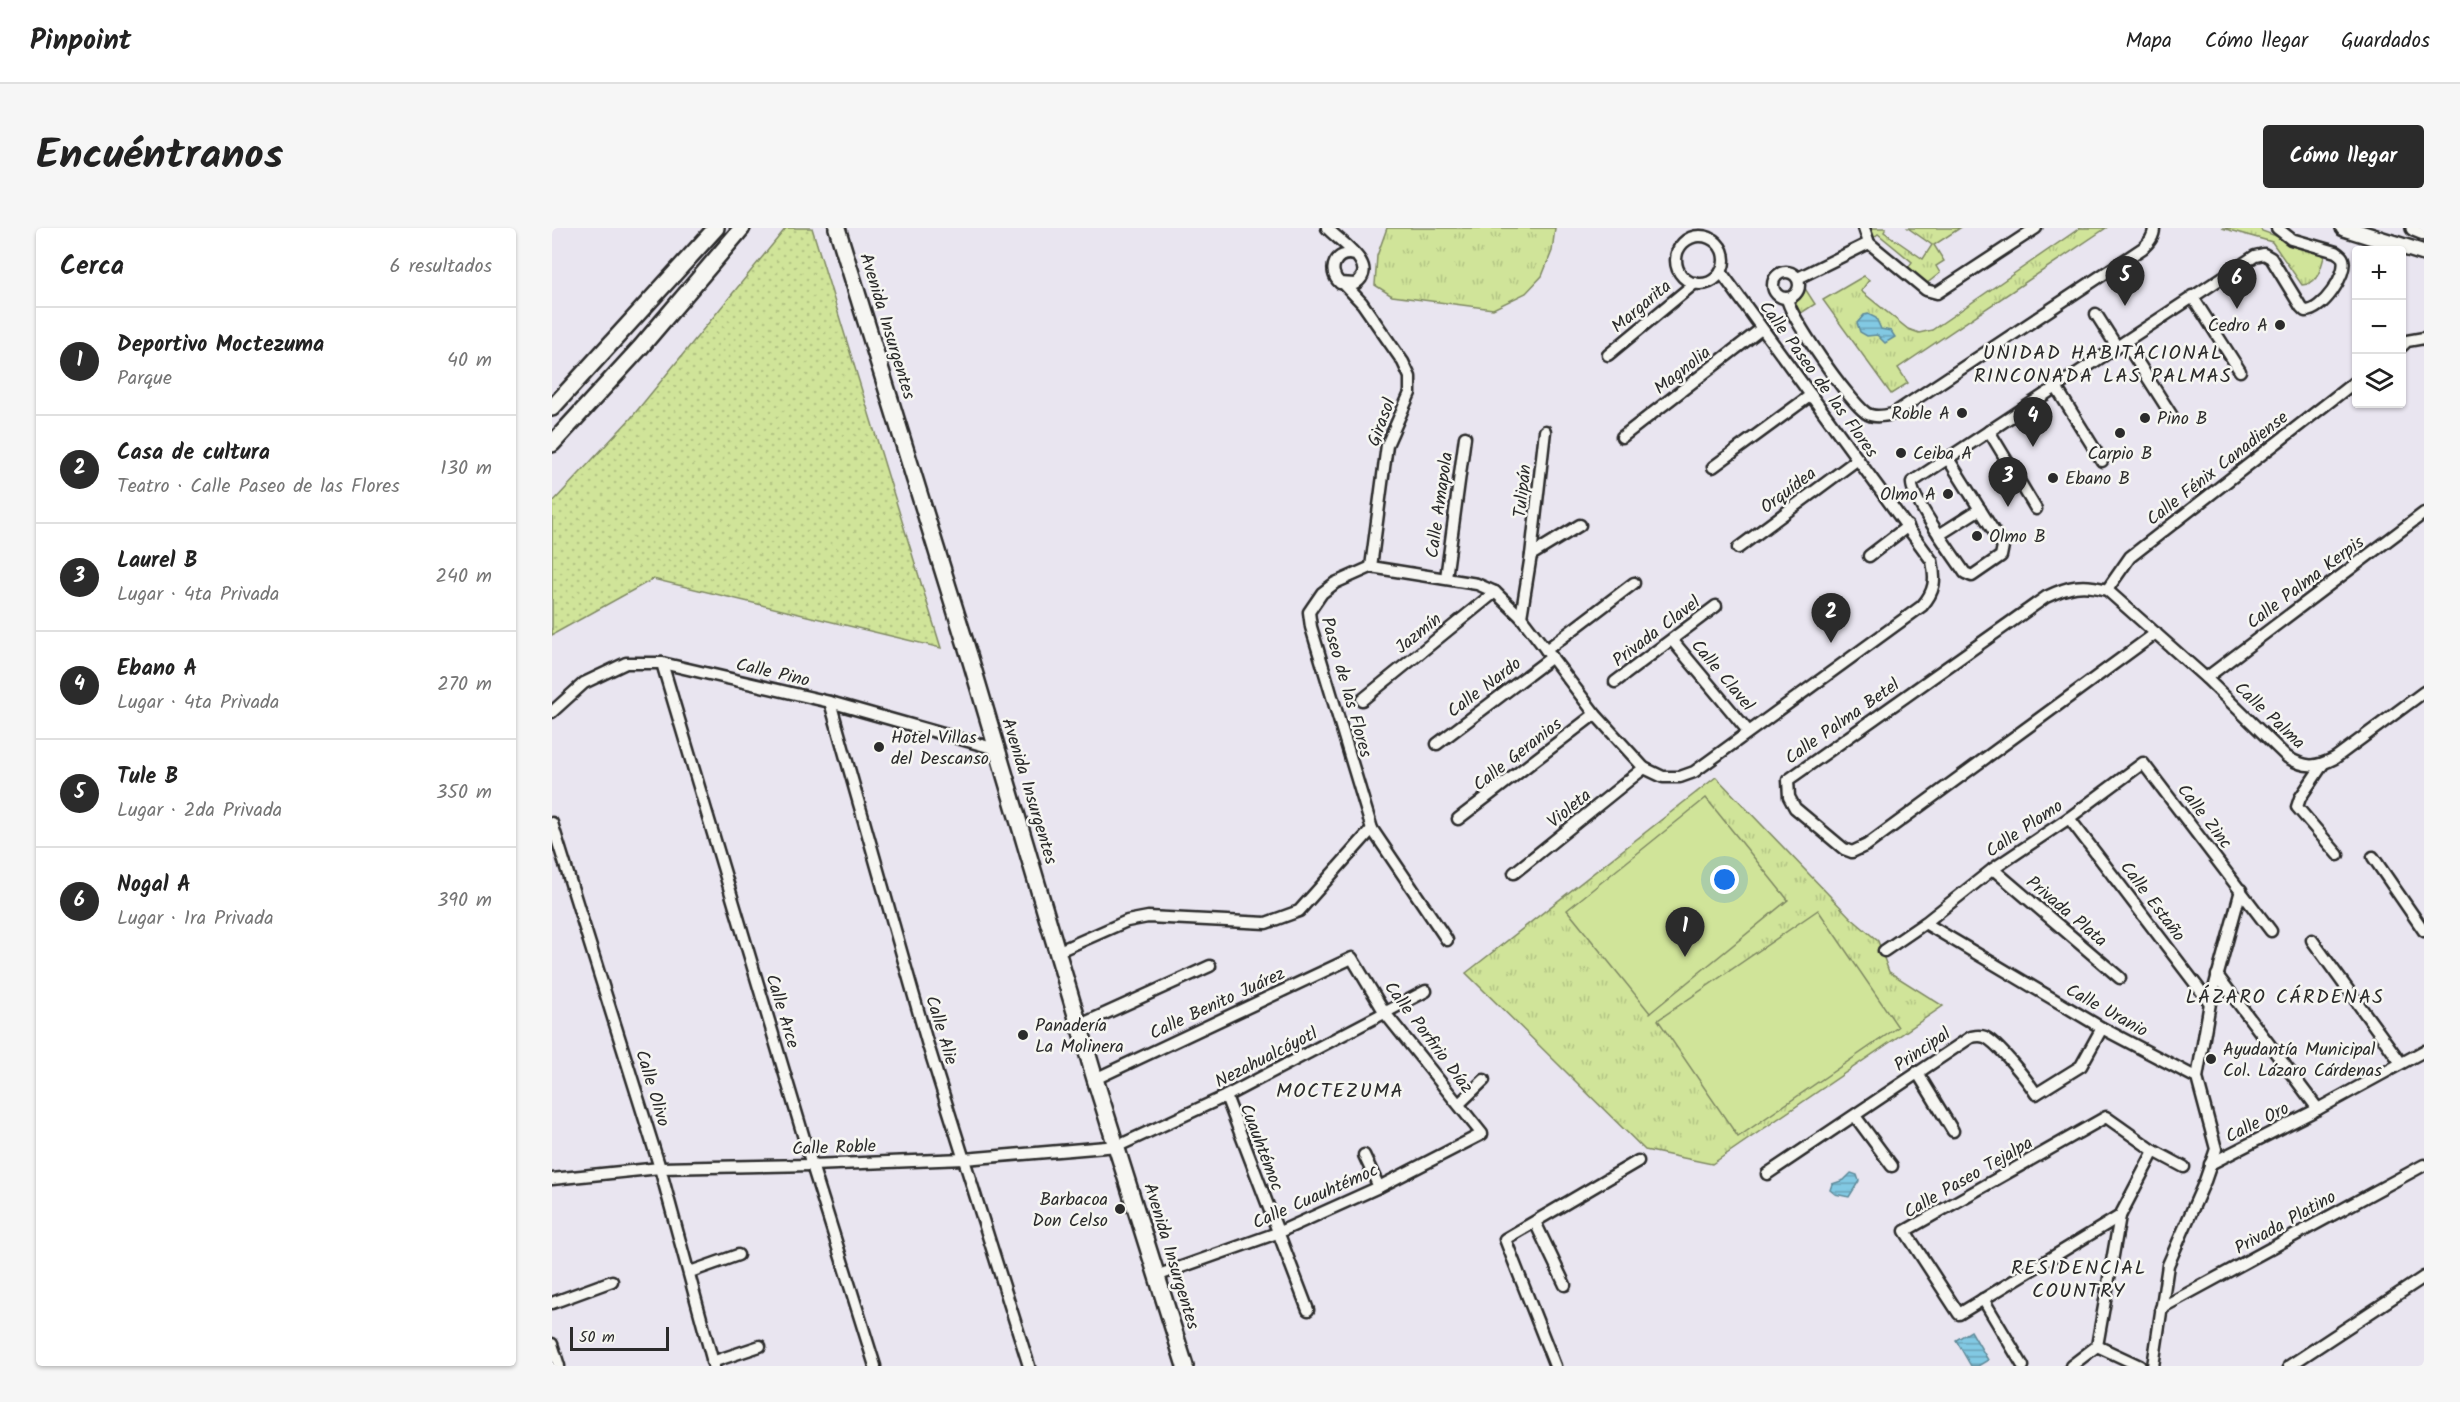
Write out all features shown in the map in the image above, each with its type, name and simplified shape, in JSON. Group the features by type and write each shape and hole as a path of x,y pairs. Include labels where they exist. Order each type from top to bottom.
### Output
{"street":[{"path":"552,408 716,228"},
{"path":"552,444 640,348 742,228"},
{"name":"Avenida Insurgentes","path":"837,228 1059,951 1095,1079 1118,1146 1185,1366"},
{"path":"1328,228 1362,262 1364,267 1359,281 1362,303"},
{"path":"1864,228 1869,243 1926,290 1937,293 2036,228"},
{"path":"1798,278 1787,272 1776,277 1773,285 1776,293 1787,298 1792,315 1853,401 1867,414 1880,417 1893,414 2143,248 2154,233 2154,228"},
{"path":"1947,457 2003,546 2001,556 1970,576 1965,573 1939,535 1913,492 1911,484 1916,478 1947,457 2121,345 2192,296 2255,256 2264,254 2271,258 2305,311 2316,309 2332,292 2342,270 2342,257 2336,252 2291,238 2277,228"},
{"path":"2344,228 2364,231 2424,253"},
{"path":"2414,228 2424,232"},
{"name":"Margarita","path":"1693,237 1709,237 1721,248 1724,264 1721,272 1710,282 1695,283 1682,275 1676,261 1681,246 1693,237"},
{"path":"1339,240 1340,256"},
{"path":"1798,278 1869,243"},
{"path":"1355,255 1340,256 1333,270 1336,279 1345,285 1359,281"},
{"name":"Calle Paseo de las Flores","path":"1521,616 1595,714 1644,768 1663,777 1680,777 1694,772 1922,606 1931,595 1936,580 1932,561 1721,272"},
{"path":"1787,298 1798,291 1798,278"},
{"name":"Margarita","path":"1608,355 1695,283"},
{"name":"Girasol","path":"1345,285 1362,303 1403,362 1410,377 1410,393 1387,445 1371,567"},
{"path":"2192,296 2240,371"},
{"path":"2096,314 2172,416"},
{"name":"Magnolia","path":"1622,437 1761,329"},
{"path":"2406,342 2424,338"},
{"name":"Calle Fénix Canadiense","path":"2107,590 2130,557 2352,384"},
{"path":"2056,387 2102,461"},
{"path":"1713,467 1811,395"},
{"name":"Tulipán","path":"1521,616 1531,555 1545,431"},
{"path":"1989,431 2036,509"},
{"name":"Calle Amapola","path":"1446,578 1465,437"},
{"name":"Orquídea","path":"1738,548 1858,459"},
{"path":"1939,535 1980,509"},
{"name":"Calle Palma Kerpis","path":"2206,678 2424,513"},
{"path":"1531,555 1580,525"},
{"path":"1869,556 1908,526"},
{"path":"1371,567 1477,584 1496,592 1521,616"},
{"name":"Paseo de las Flores","path":"1371,567 1335,583 1322,593 1309,612 1311,627 1372,830"},
{"name":"Calle Nardo","path":"1437,744 1634,583"},
{"name":"Calle Palma Betel","path":"2107,590 2094,586 2070,586 2046,597 1788,780 1789,797 1795,808 1844,849 1852,852 1868,845 2156,633"},
{"name":"Calle Palma","path":"2107,590 2206,678 2287,757 2300,765 2323,764"},
{"name":"Jazmín","path":"1362,700 1496,592"},
{"name":"Privada Clavel","path":"1615,682 1716,606"},
{"name":"Calle Clavel","path":"1672,640 1748,731"},
{"name":"Calle Pino","path":"552,712 584,682 626,663 662,663 830,702 996,749"},
{"name":"Calle Arce","path":"662,663 812,1165 875,1366"},
{"path":"2338,855 2297,807 2300,798 2323,764 2335,758 2424,692"},
{"name":"Calle Alie","path":"830,702 927,1042 1029,1366"},
{"name":"Calle Geranios","path":"1458,819 1595,714"},
{"name":"Calle Plomo","path":"1884,951 1925,923 1993,869 2069,818 2143,763"},
{"name":"Calle Zinc","path":"2143,763 2271,932"},
{"name":"Violeta","path":"1514,873 1644,768"},
{"name":"Calle Estaño","path":"2069,818 2210,1003"},
{"name":"Calle Olivo","path":"552,823 660,1168 690,1272 713,1364"},
{"path":"1059,951 1127,921 1148,917 1266,923 1284,918 1299,911 1372,830 1447,940"},
{"path":"2373,857 2424,931"},
{"name":"Privada Plata","path":"1993,869 2120,978"},
{"path":"2153,1366 2168,1265 2217,1149 2197,1078 2210,1003 2241,890"},
{"name":"Calle Uranio","path":"1925,923 2102,1028 2197,1078"},
{"path":"2312,940 2401,1063"},
{"name":"Calle Porfirio Díaz","path":"1352,958 1385,1013 1482,1134"},
{"name":"Calle Benito Juárez","path":"1095,1079 1352,958"},
{"path":"1080,1025 1210,966"},
{"path":"2217,975 2318,1109"},
{"name":"Nezahualcóyotl","path":"1118,1146 1226,1096 1426,991"},
{"name":"Principal","path":"1767,1173 1971,1037 1984,1037 2025,1077 2036,1094 2081,1066 2102,1028"},
{"name":"Calle Oro","path":"2210,1164 2424,1051"},
{"path":"1917,1072 1953,1131"},
{"path":"1459,1104 1484,1080"},
{"name":"Cuauhtémoc","path":"1226,1096 1308,1310"},
{"path":"1855,1116 1892,1166"},
{"name":"Calle Paseo Tejalpa","path":"2120,1216 1959,1314 1905,1232 2106,1117 2154,1151 2184,1167"},
{"name":"Calle Cuauhtémoc","path":"1156,1276 1277,1233 1379,1187 1482,1134"},
{"name":"Calle Roble","path":"552,1179 660,1168 964,1159 1118,1146"},
{"path":"2071,1366 2097,1346 2120,1216 2154,1151"},
{"path":"1364,1155 1379,1187"},
{"path":"1555,1366 1505,1239 1638,1161"},
{"name":"Privada Platino","path":"2161,1308 2424,1164"},
{"path":"1534,1222 1565,1285"},
{"path":"690,1272 738,1255"},
{"path":"2289,1366 2424,1277"},
{"path":"552,1303 612,1281"},
{"path":"1983,1299 2024,1366"},
{"path":"552,1344 559,1366"},
{"path":"713,1364 760,1346"},
{"path":"2097,1346 2140,1366"}],"green space":[{"path":"786,228 812,228 941,648 653,579 552,635 552,503 631,418"},
{"path":"1387,228 1555,228 1552,251 1542,276 1526,293 1493,309 1392,296 1375,285 1377,256"},
{"path":"1868,228 1886,228 1884,232 1923,259 1932,245 1908,228 1960,228 1934,245 1944,261 1936,266 1940,273 1926,284 1907,269 1912,262 1878,234 1872,239"},
{"path":"2080,228 2106,228 1898,368 1908,383 1891,394 1823,300 1864,276 1869,280 1861,291 1908,329 1919,333 1932,330"},
{"path":"2222,228 2260,228 2262,231 2325,254 2316,278 2302,285 2272,242"},
{"path":"1804,287 1815,304 1798,315 1793,300"},
{"path":"1716,777 1851,918 1878,941 1889,972 1943,1006 1712,1164 1645,1150 1466,973"},
{"path":"1706,798 1788,900 1650,1013 1567,910"},
{"path":"1818,910 1898,1027 1738,1137 1658,1020"}],"water":[{"path":"1868,314 1876,318 1881,329 1891,331 1895,337 1885,343 1877,335 1867,336 1860,332 1857,323"},
{"path":"1851,1173 1857,1175 1859,1181 1849,1197 1835,1194 1830,1190 1832,1184 1844,1180"},
{"path":"1971,1331 1988,1360 1978,1366 1971,1366 1956,1340"}],"place":[{"name":"Tule B","path":"2125,306"},
{"name":"Nogal A","path":"2237,309"},
{"name":"Cedro A","path":"2280,325"},
{"name":"Roble A","path":"1962,413"},
{"name":"Pino B","path":"2145,418"},
{"name":"Carpio B","path":"2120,433"},
{"name":"Ebano A","path":"2033,447"},
{"name":"Ceiba A","path":"1901,453"},
{"name":"Ebano B","path":"2053,478"},
{"name":"Olmo A","path":"1948,494"},
{"name":"Laurel B","path":"2008,507"},
{"name":"Olmo B","path":"1977,536"},
{"name":"Casa de cultura","path":"1831,643"},
{"name":"Hotel Villas del Descanso","path":"879,747"},
{"name":"Deportivo Moctezuma","path":"1685,957"},
{"name":"Panadería La Molinera","path":"1023,1035"},
{"name":"Ayudantía Municipal Col. Lázaro Cárdenas","path":"2211,1059"},
{"name":"Barbacoa Don Celso","path":"1120,1209"}],"district":[{"name":"UNIDAD HABITACIONAL RINCONADA LAS PALMAS","path":"2103,364"},
{"name":"LÁZARO CÁRDENAS","path":"2285,996"},
{"name":"MOCTEZUMA","path":"1340,1090"},
{"name":"RESIDENCIAL COUNTRY","path":"2079,1278"}]}
